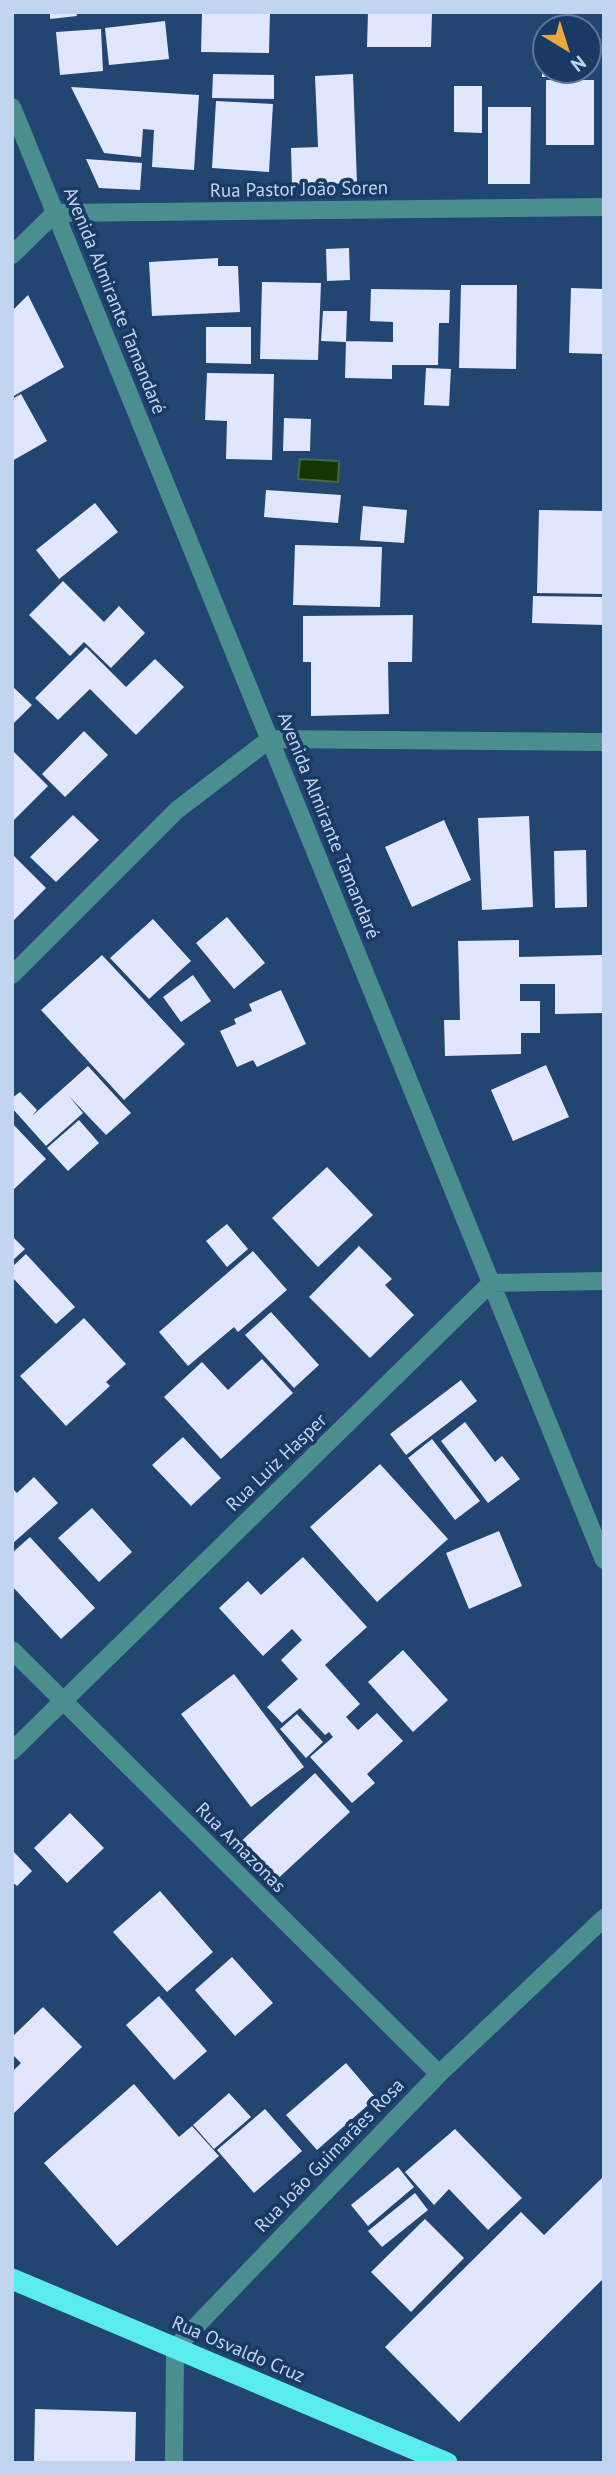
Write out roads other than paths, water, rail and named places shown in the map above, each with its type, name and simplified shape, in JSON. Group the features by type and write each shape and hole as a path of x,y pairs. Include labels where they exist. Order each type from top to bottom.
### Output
{"highway":[{"name":"Rua Osvaldo Cruz","path":"12,2279 447,2463"}],"street":[{"name":"Avenida Almirante Tamandaré","path":"12,107 604,1560"},
{"name":"Rua Pastor João Soren","path":"55,213 604,207"},
{"path":"12,255 55,213"},
{"path":"12,975 177,810 270,739 604,742"},
{"path":"491,1283 604,1281"},
{"name":"Rua Luiz Hasper","path":"12,1751 491,1283"},
{"name":"Rua Amazonas","path":"12,1650 439,2074"},
{"name":"Rua João Guimarães Rosa","path":"175,2347 439,2074 604,1918"},
{"path":"174,2463 175,2347"}]}
